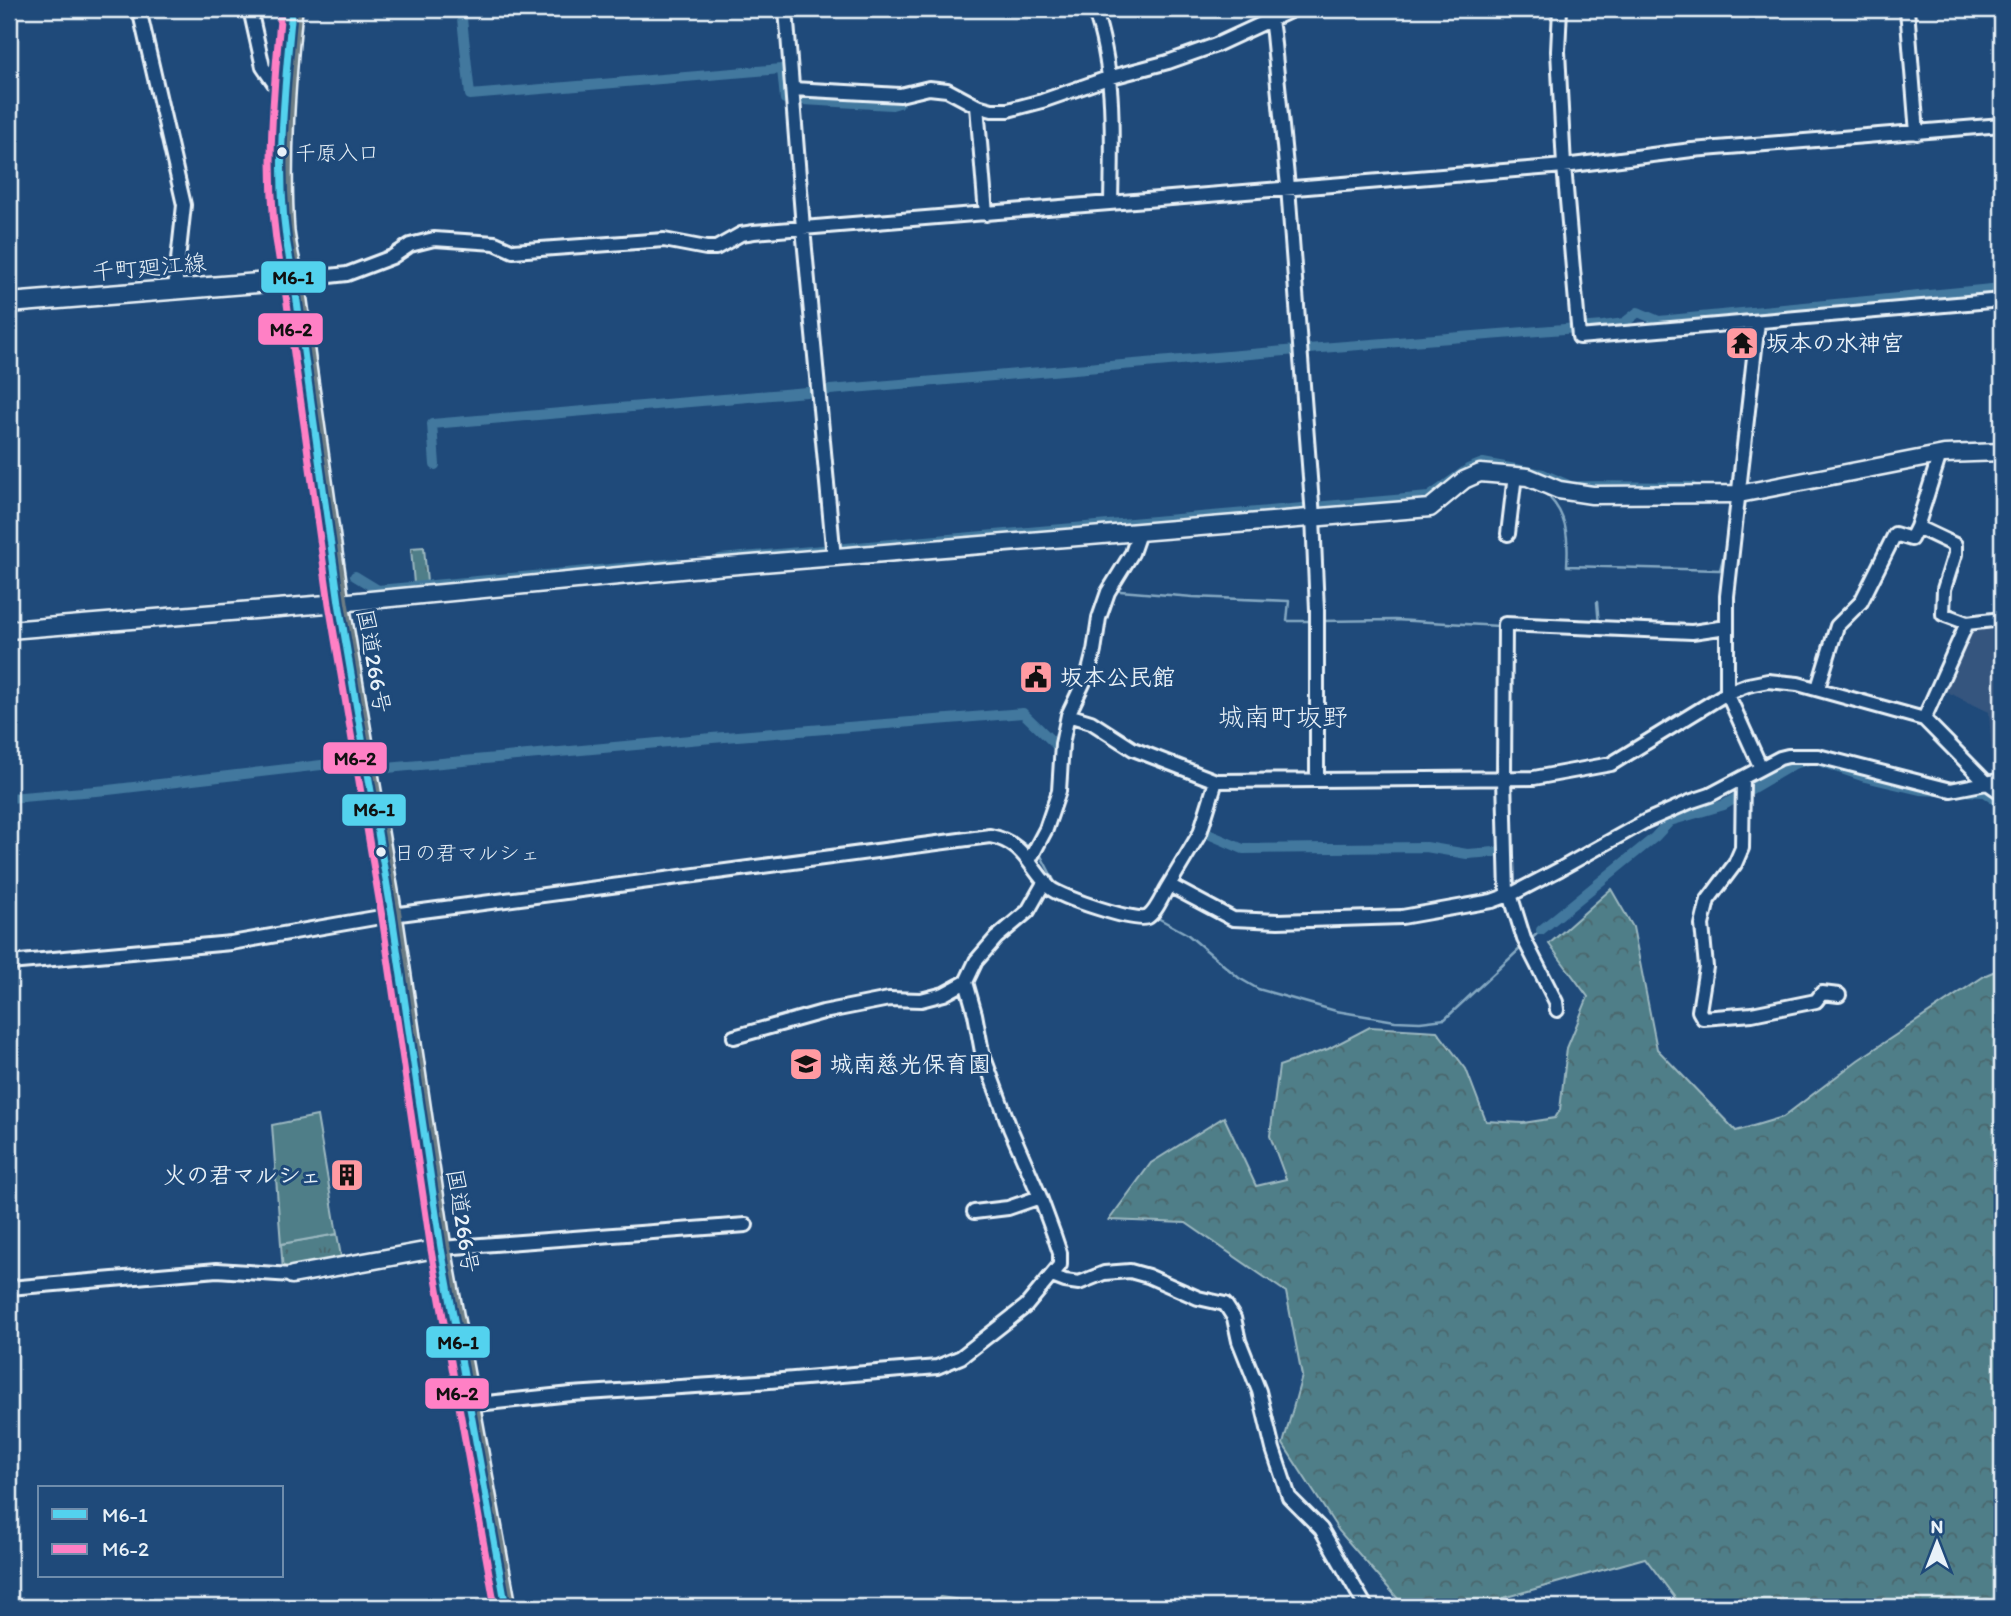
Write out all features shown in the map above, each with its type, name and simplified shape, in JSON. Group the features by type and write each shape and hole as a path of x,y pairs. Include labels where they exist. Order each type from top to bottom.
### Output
{"highway":[{"name":"国道266号","path":"292,9 285,99 284,234 294,280 339,603 392,915 441,1248 506,1607"}],"main road":[{"name":"千町廻江線","path":"9,303 294,280"}],"street":[{"path":"139,9 184,205 175,288"},
{"path":"250,9 263,67 285,99"},
{"path":"786,9 803,228 834,558"},
{"path":"1094,9 1099,23 1113,107 1111,203"},
{"path":"793,89 900,95 929,88 947,90 977,106 992,110 1009,110 1168,62 1221,43 1268,14 1294,9"},
{"path":"1560,9 1558,51 1564,166 1578,337 2002,300"},
{"path":"1907,9 1917,133"},
{"path":"1268,14 1288,187 1313,517 1317,610 1317,779"},
{"path":"977,106 986,214"},
{"path":"294,280 347,274 392,257 410,245 434,239 495,243 513,251 664,240 716,248 741,234 803,228 1564,166 1692,150 2002,125"},
{"path":"1758,322 1727,596 1727,694 1761,768"},
{"path":"9,630 339,603 691,569 1430,508 1464,480 1480,473 1528,477 1559,490 1592,495 1740,495 1940,454 2002,452"},
{"path":"1818,688 1837,626 1861,602 1895,534 1911,539 1940,454"},
{"path":"1508,534 1515,475"},
{"path":"1917,527 1955,545 1955,554 1944,589 1943,614 1967,623 2002,619"},
{"path":"1029,861 1046,829 1059,791 1062,744 1068,716 1089,671 1099,618 1108,592 1132,553 1139,533"},
{"path":"1924,719 1967,623"},
{"path":"1557,1010 1556,1002 1524,939 1509,894 1504,778 1505,624 1692,632 1727,628"},
{"path":"1068,716 1091,722 1132,749 1216,781 1534,778 1611,764 1727,694 1748,685 1768,681 1818,688 1924,719 1986,782 2002,793"},
{"path":"1169,885 1233,919 1278,921 1402,917 1492,901 1509,894 1646,821 1710,795 1788,756 1818,756 1951,790 2002,780"},
{"path":"1743,778 1742,848 1735,864 1708,900 1702,925 1706,967 1699,1012 1703,1018 1721,1018 1816,1001 1822,993 1839,995"},
{"path":"9,963 231,943 392,915 990,836 1001,838 1019,849 1052,890 1101,910 1141,920 1152,913 1200,833 1216,781"},
{"path":"734,1037 890,999 921,1000 966,982 976,961 996,937 1028,911 1045,881"},
{"path":"468,1405 570,1394 937,1367 961,1357 1026,1306 1060,1265 1060,1253 982,1052 966,982"},
{"path":"974,1212 1008,1208 1040,1197"},
{"path":"9,1288 217,1269 292,1275 441,1248 746,1225"},
{"path":"1052,1276 1079,1283 1104,1273 1130,1270 1198,1298 1225,1304 1234,1318 1239,1341 1259,1391 1273,1449 1289,1497 1321,1530 1366,1607"}],"shaded area":[{"path":"2002,624 2002,773 1993,774 1989,712 1943,690 1971,627"}],"green space":[{"path":"424,547 427,583 414,584 411,548"},
{"path":"1611,889 1633,927 1657,1049 1736,1131 1783,1117 1858,1060 1986,975 2002,968 2002,1607 1682,1607 1645,1558 1503,1598 1490,1607 1405,1607 1339,1531 1283,1444 1302,1376 1286,1292 1186,1223 1109,1220 1151,1163 1224,1117 1256,1186 1286,1179 1270,1136 1279,1066 1328,1049 1370,1027 1437,1031 1466,1069 1486,1121 1523,1123 1555,1118 1560,1110 1567,1048 1588,997 1549,944"},
{"path":"317,1116 337,1234 281,1244 272,1125"},
{"path":"337,1234 342,1262 283,1272 281,1244"},
{"path":"940,1597 983,1603 982,1607 932,1607"}],"waterway":[{"path":"461,9 470,95 782,69 785,99 892,105 899,103"},
{"path":"435,465 432,424 1603,326 1624,323 1638,312 1659,321 2002,288"},
{"path":"720,559 1429,497 1468,469 1483,463 1543,474 1571,486 1692,487"},
{"path":"1443,507 1474,484"},
{"path":"1542,491 1557,507 1565,525 1567,566 1720,570 1728,538"},
{"path":"355,576 378,590 676,563"},
{"path":"1120,591 1289,601 1287,621 1313,621"},
{"path":"1597,602 1599,625"},
{"path":"1320,621 1395,620 1499,626"},
{"path":"1587,634 1599,632"},
{"path":"387,768 1023,713 1055,744"},
{"path":"1541,930 1655,837 1670,821 1724,805 1794,764 1813,759 1865,777 1920,790 1940,791"},
{"path":"9,798 108,790 347,762"},
{"path":"1960,791 1984,792 2002,805"},
{"path":"992,831 999,830 1030,847"},
{"path":"1206,833 1243,849 1426,847 1467,854 1495,852"},
{"path":"1039,852 1057,886"},
{"path":"1102,903 1143,912"},
{"path":"1156,917 1187,934 1239,978 1258,989 1336,1011 1395,1021 1445,1019 1523,946"},
{"path":"1528,942 1541,930"}],"transit line":[{"name":"M6-2","path":"281,9 271,146 277,248 329,604 382,917 431,1250 495,1607"},
{"name":"M6-1","path":"292,9 282,145 283,213 287,247 294,280 339,603 392,915 441,1248 506,1607"}],"place":[{"name":"千原入口","path":"282,152"},
{"name":"坂本の水神宮","path":"1742,343"},
{"name":"坂本公民館","path":"1036,677"},
{"name":"日の君マルシェ","path":"381,852"},
{"name":"城南慈光保育園","path":"806,1064"},
{"name":"火の君マルシェ","path":"347,1175"}],"district":[{"name":"城南町坂野","path":"1283,717"}]}
